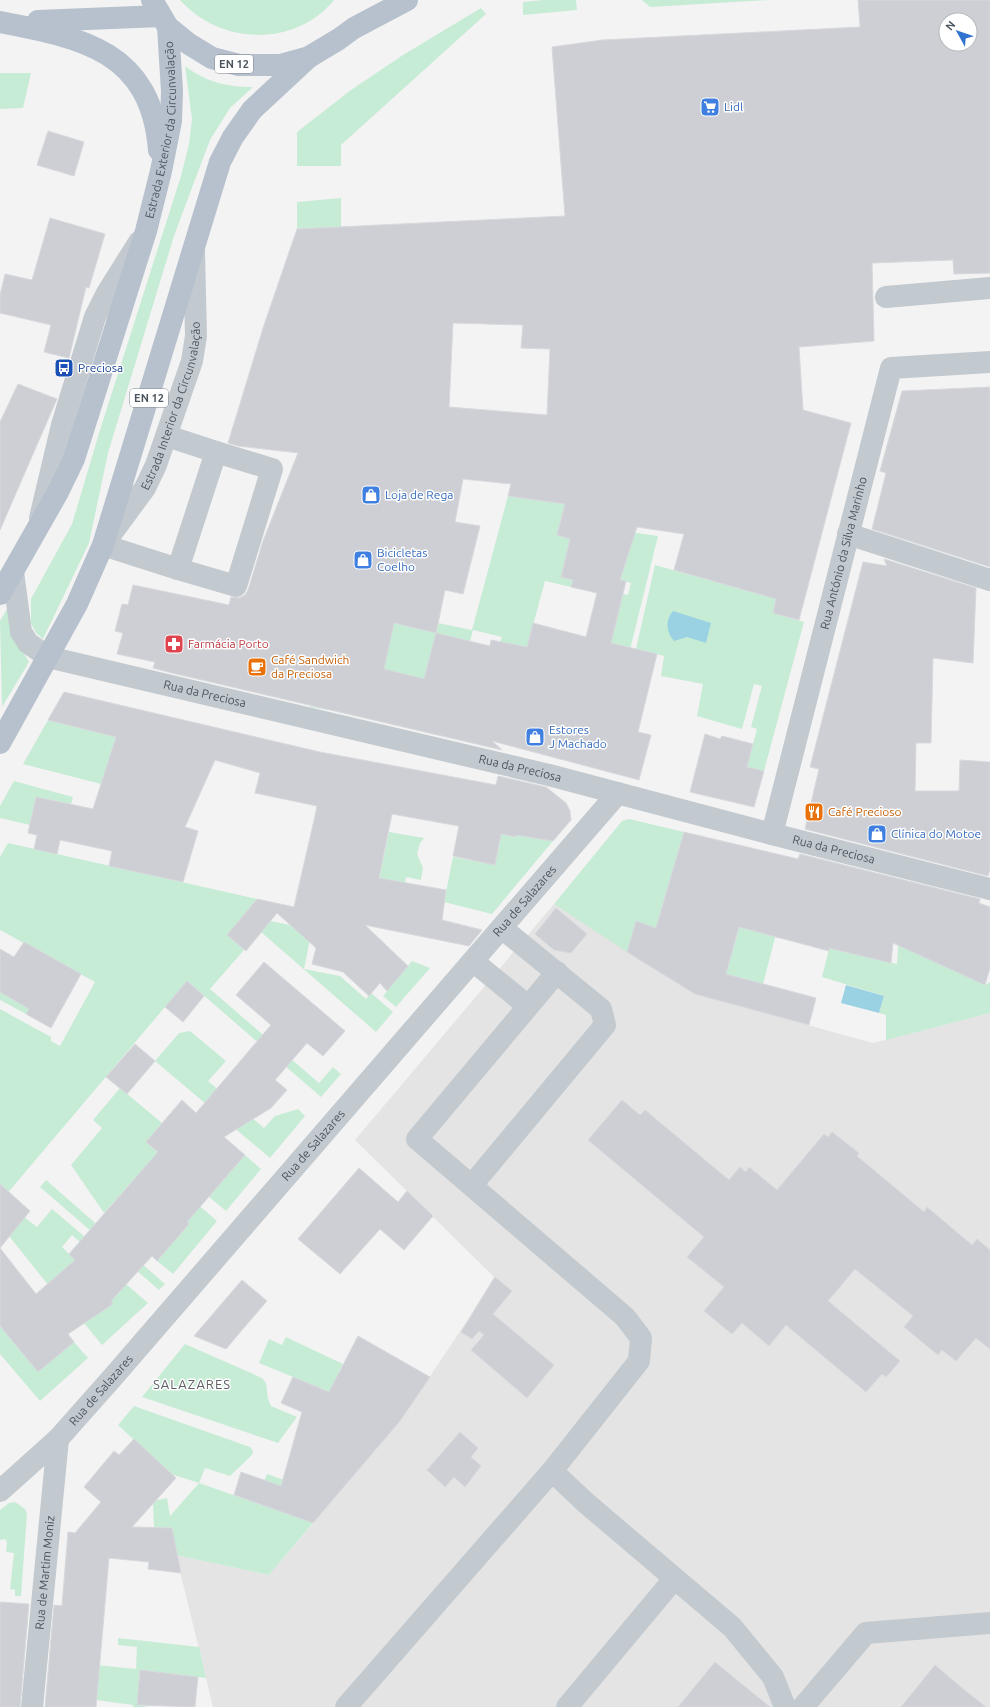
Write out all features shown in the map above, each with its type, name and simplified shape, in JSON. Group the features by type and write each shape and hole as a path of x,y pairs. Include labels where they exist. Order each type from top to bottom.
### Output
{"main road":[{"name":"EN 12","path":"160,14 189,44 212,58 239,65 280,65 309,57 339,39 354,28 378,0"},
{"path":"354,28 408,0"},
{"path":"0,22 78,20 160,14"},
{"name":"Estrada Exterior da Circunvalação","path":"0,594 38,528 74,459 146,231 161,171 171,121 172,91 160,14"},
{"path":"0,22 75,38 93,46 125,68 139,84 150,107 157,128 161,171"},
{"name":"Estrada Interior da Circunvalação","path":"1,737 48,657 76,604 103,545 194,252 220,162 233,137 252,110 309,57"}],"street":[{"name":"Estrada Interior da Circunvalação","path":"103,545 144,488 156,465 192,361 196,336 194,252"},
{"path":"886,297 990,288"},
{"name":"Rua António da Silva Marinho","path":"772,834 891,368 990,362"},
{"path":"103,545 236,586 272,469 167,436"},
{"path":"178,569 216,452"},
{"path":"848,534 990,580"},
{"path":"155,562 165,577 218,592 227,584"},
{"path":"13,572 21,632 28,643 48,657"},
{"name":"Rua da Preciosa","path":"48,657 534,771 772,834 990,889"},
{"name":"Rua de Salazares","path":"0,1491 58,1439 503,929 618,793"},
{"path":"472,1185 605,1025 601,1009 503,929"},
{"path":"474,962 528,1006"},
{"path":"346,1707 552,1471 639,1361 641,1338 625,1317 417,1139 556,972"},
{"name":"Rua de Martim Moniz","path":"32,1707 58,1439"},
{"path":"552,1471 586,1503 732,1627 773,1677 785,1707"},
{"path":"567,1707 674,1579"},
{"path":"803,1707 866,1633 990,1623"}],"shaded area":[{"path":"554,904 695,994 873,1043 990,1013 990,1707 213,1707 176,1555 269,1575 400,1421 467,1321 494,1277 355,1140"}],"green space":[{"path":"180,0 334,0 318,16 299,27 279,33 257,35 236,32 215,26 197,15"},
{"path":"543,0 576,0 577,10 523,15 523,2"},
{"path":"642,0 769,0 650,7"},
{"path":"481,8 486,14 341,145 341,166 297,166 297,132 351,90 403,55"},
{"path":"185,66 209,80 226,85 253,87 230,108 210,140 174,236 108,453 89,543 43,639 36,633 31,623 31,599 72,524 100,430 181,176 189,144 192,119"},
{"path":"0,73 31,73 23,108 0,109"},
{"path":"341,198 341,227 297,229 297,202"},
{"path":"542,488 568,492 557,535 570,539 561,576 573,580 571,587 545,581 523,662 500,642 502,637 473,630 460,682 423,684 384,669 391,636 380,633 336,711 310,707 327,628 383,621 408,626 438,623 472,630 508,496 538,500"},
{"path":"622,531 658,536 623,678 619,677 604,614 613,591 628,595 631,583 620,580 629,552"},
{"path":"655,565 776,599 773,613 804,622 764,771 747,767 757,729 751,727 762,686 754,684 742,729 697,716 703,684 661,676 664,656 636,649"},
{"path":"10,604 22,650 29,662 2,707 0,621"},
{"path":"48,720 120,738 101,784 23,764"},
{"path":"14,781 73,797 71,804 36,797 30,825 0,818 0,806"},
{"path":"629,819 684,832 656,928 636,921 627,952 554,904 622,821"},
{"path":"389,832 424,838 420,843 417,854 423,868 421,880 406,877 403,893 377,889"},
{"path":"501,834 553,841 492,914 444,902 453,857 495,865"},
{"path":"8,843 257,899 227,935 244,950 210,989 319,1083 333,1067 341,1074 321,1097 187,981 0,1202 0,1009 51,1037 51,1041 60,1046 95,982 0,930 0,857"},
{"path":"270,921 312,929 304,969 340,976 366,999 371,993 393,1012 376,1032 261,932"},
{"path":"740,925 776,934 763,984 704,968 733,950"},
{"path":"831,941 855,954 897,964 898,945 985,985 990,982 990,1013 886,1040 886,1015 879,1013 884,996 822,977"},
{"path":"412,961 430,968 396,1007 383,996"},
{"path":"0,992 29,1009 26,1014 0,1000"},
{"path":"190,1031 226,1061 208,1081 264,1128 275,1116 298,1109 305,1116 270,1158 155,1061 179,1033"},
{"path":"120,1088 162,1123 146,1142 173,1166 165,1176 217,1221 173,1274 157,1261 189,1224 136,1177 104,1213 71,1165 102,1128 93,1120"},
{"path":"245,1155 261,1169 226,1211 209,1197"},
{"path":"46,1180 165,1284 159,1290 40,1187"},
{"path":"52,1209 104,1253 99,1259 72,1235 62,1247 75,1260 57,1296 9,1236 24,1217 37,1227"},
{"path":"126,1284 148,1303 102,1345 75,1312 99,1313 113,1304 111,1301"},
{"path":"0,1326 38,1372 74,1342 88,1358 40,1401 0,1354"},
{"path":"286,1337 343,1364 339,1371 349,1400 259,1363 269,1339 282,1345"},
{"path":"185,1344 262,1378 266,1383 268,1399 271,1406 297,1417 278,1443 142,1397"},
{"path":"134,1406 250,1447 253,1451 252,1455 230,1476 205,1468 199,1483 171,1474 118,1425"},
{"path":"267,1474 298,1485 260,1492"},
{"path":"199,1483 313,1523 269,1575 176,1555 172,1528 154,1527 153,1501 167,1498 170,1516"},
{"path":"15,1502 25,1509 27,1514 21,1596 15,1596 15,1590 10,1589 14,1553 6,1552 7,1542 5,1539 0,1540 0,1510 9,1503"},
{"path":"118,1638 199,1647 206,1678 140,1670 137,1705 149,1707 133,1707 133,1705 52,1694 56,1661 136,1669 137,1647 118,1645"}],"water":[{"path":"673,611 711,623 706,643 687,637 674,641 668,630 669,618"},
{"path":"846,985 884,996 879,1013 841,1003"}],"building":[{"path":"858,0 990,0 990,273 954,274 953,260 872,263 874,341 799,347 803,410 851,423 799,620 773,613 776,599 674,570 684,534 637,527 620,580 626,581 611,643 657,654 638,732 651,735 639,780 492,741 502,750 172,673 153,668 155,662 117,654 123,633 115,631 122,604 128,605 133,585 229,605 231,597 239,598 245,595 248,590 263,541 298,453 238,446 228,443 264,325 297,229 565,216 552,47 602,40 860,27","holes":["453,323 523,325 521,348 550,349 547,415 449,407","463,479 511,484 508,496 565,504 557,535 570,539 561,577 573,580 571,587 597,593 586,637 533,623 527,647 491,640 490,646 436,633 445,590 463,594 480,526 455,522","394,623 436,633 424,679 384,669"]},
{"path":"48,131 84,142 74,176 37,165"},
{"path":"50,218 105,234 89,288 86,287 69,358 44,352 51,325 0,313 0,295 5,274 32,280"},
{"path":"18,384 57,399 0,530 0,422"},
{"path":"990,387 990,567 872,529 886,473 880,471 902,391"},
{"path":"884,559 976,588 973,663 933,658 931,743 916,743 915,791 959,791 960,760 990,762 990,869 988,876 805,829 819,769 810,767 863,562 887,566"},
{"path":"64,692 320,752 496,785 498,776 546,787 566,803 570,811 571,820 553,841 501,834 495,865 453,856 459,826 392,814 379,878 446,890 442,920 482,930 469,946 365,925 408,966 387,991 380,983 369,996 343,972 312,964 316,948 277,913 246,951 227,935 257,899 294,907 315,816 317,806 255,793 260,773 215,760 185,827 198,831 183,882 109,866 112,851 60,840 57,854 34,849 37,835 28,833 36,797 93,809 116,737 48,720"},
{"path":"705,734 720,739 722,736 753,744 747,767 764,771 754,807 690,792"},
{"path":"684,832 798,859 800,854 980,899 979,903 990,907 990,968 985,985 893,943 891,963 829,948 829,951 739,927 726,974 816,998 809,1025 695,994 627,952 636,921 656,928"},
{"path":"556,908 587,934 571,953 554,950 535,934"},
{"path":"24,942 81,974 51,1028 26,1014 29,1009 0,992 0,949 14,957"},
{"path":"264,962 345,1031 323,1056 307,1043 275,1080 287,1090 271,1108 224,1137 245,1155 187,1222 189,1224 157,1261 152,1256 111,1301 113,1304 68,1334 74,1342 38,1372 0,1326 0,1248 36,1294 75,1260 69,1254 158,1152 146,1142 182,1100 196,1113 271,1025 236,995"},
{"path":"187,981 204,996 183,1022 165,1007"},
{"path":"135,1044 155,1061 127,1094 106,1077"},
{"path":"622,1100 640,1115 645,1110 729,1180 740,1167 746,1172 749,1167 777,1190 824,1134 828,1137 832,1132 859,1153 857,1156 924,1212 927,1207 972,1245 977,1239 990,1250 990,1349 976,1338 956,1361 942,1350 938,1355 904,1327 913,1316 855,1269 828,1301 900,1361 886,1377 882,1374 866,1392 786,1325 769,1346 742,1323 732,1334 704,1311 724,1287 687,1257 704,1237 588,1140"},
{"path":"359,1168 398,1202 407,1191 433,1216 404,1250 380,1229 340,1274 298,1239"},
{"path":"0,1184 30,1211 0,1248"},
{"path":"495,1277 512,1291 493,1314 554,1365 527,1398 471,1350 484,1335 479,1331 472,1339 461,1332"},
{"path":"242,1280 267,1301 226,1349 194,1336"},
{"path":"358,1336 430,1377 400,1421 313,1523 234,1495 241,1472 281,1486 302,1412 281,1403 293,1377 329,1392"},
{"path":"460,1432 478,1448 471,1457 481,1466 465,1487 454,1477 445,1487 427,1470"},
{"path":"134,1439 176,1478 132,1527 172,1528 181,1573 148,1569 149,1562 109,1558 96,1707 45,1707 54,1605 62,1606 68,1532 75,1533 101,1502 84,1487 114,1451 119,1455"},
{"path":"0,1602 29,1604 20,1707 0,1707"},
{"path":"715,1662 770,1707 678,1707"},
{"path":"935,1665 962,1688 986,1707 901,1707"},
{"path":"140,1670 198,1677 195,1707 137,1705"}],"place":[{"name":"Lidl","path":"710,107"},
{"name":"Preciosa","path":"64,368"},
{"name":"Loja de Rega","path":"371,495"},
{"name":"Bicicletas Coelho","path":"363,560"},
{"name":"Farmácia Porto","path":"174,644"},
{"name":"Café Sandwich da Preciosa","path":"257,667"},
{"name":"Estores J Machado","path":"535,737"},
{"name":"Café Precioso","path":"814,812"},
{"name":"Clínica do Motoe","path":"877,834"}],"district":[{"name":"SALAZARES","path":"192,1384"}]}
